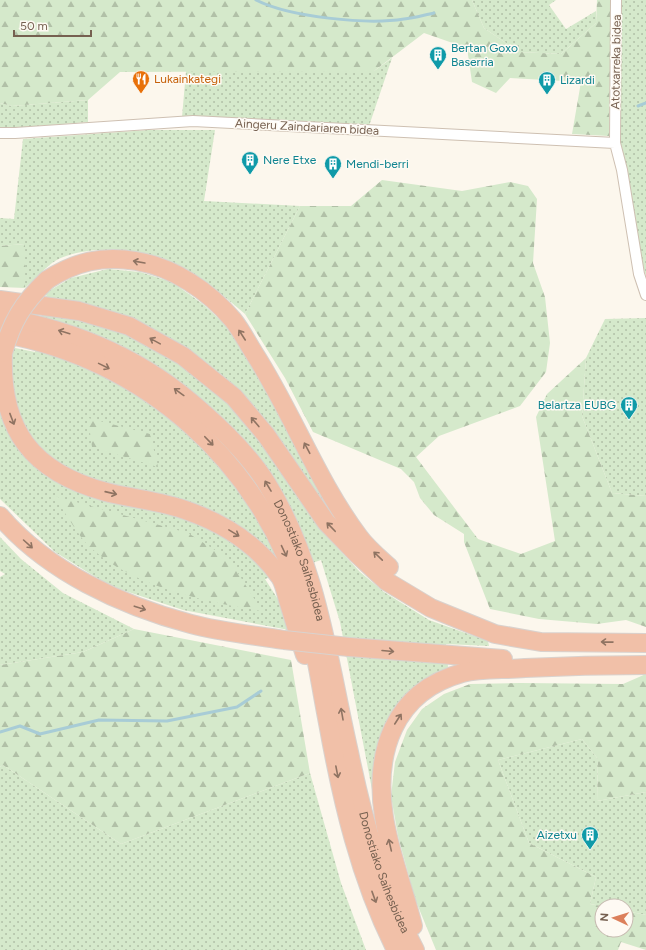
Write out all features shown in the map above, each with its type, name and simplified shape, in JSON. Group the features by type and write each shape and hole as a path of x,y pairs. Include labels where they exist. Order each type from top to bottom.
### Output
{"highway":[{"path":"330,737 281,578 260,555 239,536 214,521 187,510 106,492 83,485 62,476 42,462 26,444 13,423 5,401 2,377 3,353 9,331 19,312 31,295 47,280 65,269 85,263 105,259 126,259 165,269 201,290 233,320 269,376 327,486 360,538 395,573 464,622"},
{"path":"0,300 79,311 129,326 183,356 234,397 266,436 326,522 357,554 386,581 431,608 495,634 541,642 646,643"},
{"name":"Donostiako Saihesbidea","path":"0,317 30,322 70,334 139,364 184,395 224,432 267,483 294,534 309,572 323,622 349,753 365,816 388,891 416,950"},
{"name":"Donostiako Saihesbidea","path":"0,333 57,347 101,364 128,378 182,416 201,433 250,490 275,533 295,579 310,627 342,795 358,853 377,905 396,950"},
{"path":"0,516 42,556 105,594 134,606 191,624 284,640 350,647 579,665"},
{"path":"416,950 414,927 389,843 382,794 382,767 384,751 396,721 407,706 421,693 447,679 462,673 484,669 579,665 646,665"}],"street":[{"name":"Atotxarreka bidea","path":"615,143 616,0"},
{"name":"Aingeru Zaindariaren bidea","path":"0,133 193,121 615,143"},
{"path":"615,143 622,170 639,274 646,295"}],"green space":[{"path":"0,0 472,0 484,28 519,52 561,54 596,23 597,0 611,0 609,136 572,134 581,82 510,78 496,93 472,82 467,48 424,33 374,71 120,72 88,100 12,106 0,103"},
{"path":"472,0 556,0 549,5 566,29 596,11 596,23 561,54 519,52 484,28"},
{"path":"618,0 646,0 646,276 638,248 619,141"},
{"path":"392,58 369,126 182,117 186,71 374,71"},
{"path":"88,100 88,122 0,129 0,103 12,106"},
{"path":"148,130 215,130 204,201 300,206 245,314 212,287 181,266 146,254 125,251 90,251 63,257 52,263 25,288 25,244 0,246 0,218 14,219 23,139"},
{"path":"382,180 462,191 510,182 528,186 537,199 533,263 545,297 550,343 546,372 520,406 439,436 416,457 478,539 521,554 555,541 536,417 547,394 586,358 582,416 612,493 646,496 646,627 626,620 597,624 539,619 490,609 464,542 464,534 434,515 420,498 414,482 401,469 313,432 285,378 245,314 300,206 351,206"},
{"path":"25,244 25,288 0,287 0,246"},
{"path":"108,269 140,272 172,282 204,305 230,329 271,395 327,505 318,527 360,572 384,592 429,620 488,641 489,646 446,644 448,667 415,686 394,708 382,734 374,763 374,800 340,622 321,560 265,579 281,604 289,630 183,610 110,586 55,552 0,499 0,345 35,352 47,292 71,278"},
{"path":"646,318 646,496 612,493 582,416 586,358 605,319"},
{"path":"88,418 150,434 158,467 92,447"},
{"path":"54,496 188,533 229,559 262,611 218,603 172,591 149,583 108,562 87,544"},
{"path":"0,537 21,559 63,593 134,629 83,652 0,665 0,577 5,574 0,571"},
{"path":"134,629 291,660 310,773 121,844 3,765 0,767 0,665 83,652"},
{"path":"646,674 646,792 597,801 598,759 582,739 498,760 529,843 596,877 590,904 594,905 594,938 634,938 634,913 646,915 646,950 621,942 618,950 436,950 415,899 398,836 391,796 395,762 407,730 422,709 444,694 470,684 623,684"},
{"path":"582,739 598,759 597,801 646,792 646,915 634,913 634,898 594,898 594,905 590,904 596,877 529,843 498,760"},
{"path":"3,765 121,844 310,773 341,883 366,950 0,950 0,767"}],"waterway":[{"path":"256,0 288,11 350,20 388,21 434,13"},
{"path":"638,106 646,103"},
{"path":"0,732 20,726 40,734 99,720 167,721 237,707 261,691"}],"place":[{"name":"Bertan Goxo Baserria","path":"438,70"},
{"name":"Lukainkategi","path":"141,94"},
{"name":"Lizardi","path":"547,95"},
{"name":"Nere Etxe","path":"250,175"},
{"name":"Mendi-berri","path":"333,179"},
{"name":"Belartza EUBG","path":"629,420"},
{"name":"Aizetxu","path":"590,850"}]}
